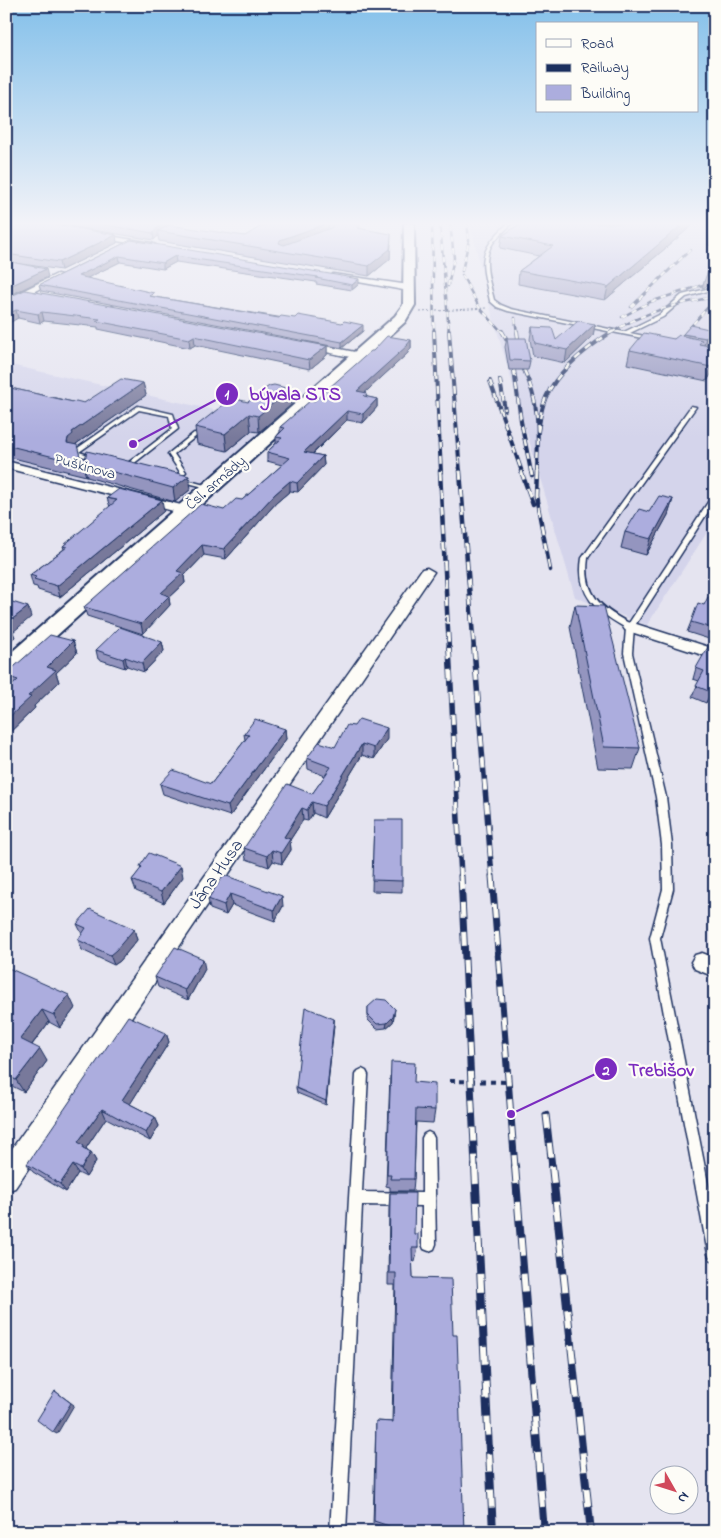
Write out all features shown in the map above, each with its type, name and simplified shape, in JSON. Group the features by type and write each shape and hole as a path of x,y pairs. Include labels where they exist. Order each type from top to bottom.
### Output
{"street":[{"path":"6,303 22,295"},
{"path":"34,295 40,296"},
{"path":"404,314 409,305 409,295"},
{"name":"Čsl. armády","path":"6,669 360,356 404,314"},
{"path":"292,343 360,356"},
{"name":"Puškinova","path":"8,465 185,510"},
{"name":"Jána Husa","path":"6,1179 427,572"},
{"path":"630,627 715,654"}],"lane":[{"path":"491,295 492,301 499,306 659,341"},
{"path":"626,333 661,316 684,296 689,295"},
{"path":"630,627 608,616 589,594 582,571 585,558 693,407"},
{"path":"100,460 74,453 138,408 171,415 175,429 126,466"},
{"path":"175,479 183,472 171,454 196,434"},
{"path":"118,464 134,469"},
{"path":"167,477 210,488"},
{"path":"715,496 630,627 628,653 661,797 666,845 668,889 655,938 715,1254"},
{"path":"338,1532 362,1075"},
{"path":"428,1138 428,1244"},
{"path":"356,1198 427,1200"}],"path":[{"path":"404,314 499,306"},
{"path":"450,1081 509,1082"}],"shaded area":[{"path":"487,295 715,295 715,520 647,625 575,597"},
{"path":"6,364 282,425 185,510 6,464"}],"building":[{"path":"14,295 51,295 327,346 309,360 194,336 189,339 96,321 100,319 42,312 38,314 16,310 6,315 6,298"},
{"path":"91,295 151,295 149,296 279,318 281,316 295,318 298,315 363,325 342,342"},
{"path":"578,321 595,324 567,350 535,343 532,327 552,328 556,340"},
{"path":"691,325 713,330 706,338 683,334"},
{"path":"644,333 674,339 679,335 702,340 699,344 715,347 715,361 711,367 630,350"},
{"path":"387,336 411,340 408,345 357,391 367,393 364,396 377,399 363,414 347,411 304,452 323,456 297,483 290,481 275,494 224,549 202,545 177,571 183,573 161,593 169,596 141,624 84,607 201,504 224,510 236,499 242,500 290,458 267,452 282,438 276,437 285,428 280,427 373,351"},
{"path":"507,338 526,338 530,361 510,360"},
{"path":"121,379 143,383 72,432 73,434 68,438 67,443 77,445 82,464 6,445 6,387 84,403"},
{"path":"274,385 290,389 258,416 249,414 225,434 195,427 232,398 248,402 269,386"},
{"path":"87,451 189,476 173,488 84,464"},
{"path":"119,489 162,500 57,586 34,579 36,577 30,575 67,547 63,546 117,500 107,498"},
{"path":"659,496 673,499 651,539 625,532 639,509 649,512"},
{"path":"708,597 715,599 715,629 691,622 698,603 704,605"},
{"path":"6,600 28,607 6,624"},
{"path":"575,605 604,606 640,748 604,747"},
{"path":"120,627 162,642 142,663 96,650"},
{"path":"50,635 73,641 47,667 56,670 6,720 6,691 18,680 6,676 6,674"},
{"path":"708,647 715,649 715,684 711,692 696,686 704,671 696,668"},
{"path":"255,719 285,729 228,806 160,784 173,770 211,784 249,735 244,734"},
{"path":"359,719 387,728 374,748 362,744 324,806 312,802 307,810 302,808 284,837 290,839 281,853 272,850 267,856 244,848 287,784 312,794 331,767 307,758 319,742 335,747 347,725 354,726"},
{"path":"374,820 402,820 402,881 372,880"},
{"path":"149,853 181,866 161,892 132,880 142,867 140,866"},
{"path":"224,875 282,896 274,910 230,894 224,905 208,899"},
{"path":"90,909 134,929 110,955 78,940 86,928 77,924"},
{"path":"175,947 203,959 185,990 155,977"},
{"path":"6,967 69,995 54,1015 42,1010 20,1039 40,1049 16,1080 6,1075"},
{"path":"377,999 386,1000 395,1009 393,1017 387,1023 377,1024 368,1015 368,1007"},
{"path":"305,1007 334,1019 326,1101 296,1088"},
{"path":"128,1016 166,1033 122,1100 155,1117 146,1133 102,1109 78,1142 84,1146 83,1148 91,1152 81,1169 73,1165 60,1184 27,1164"},
{"path":"391,1062 415,1063 414,1082 435,1084 435,1110 416,1109 414,1179 390,1179 391,1175 387,1175"},
{"path":"390,1193 415,1193 414,1234 418,1234 418,1248 412,1248 413,1278 451,1279 453,1335 457,1335 464,1532 389,1532 389,1526 374,1521 376,1421 393,1422 396,1273 389,1273"},
{"path":"55,1391 71,1403 53,1432 37,1420"}],"railway":[{"path":"433,295 434,333"},
{"path":"446,295 449,333"},
{"path":"473,295 479,307 503,333"},
{"path":"631,307 644,295"},
{"path":"622,317 650,302 672,295"},
{"path":"611,333 636,319 661,309 715,297"},
{"path":"686,332 715,299"},
{"path":"515,318 517,333"},
{"path":"434,331 441,472"},
{"path":"449,331 460,472"},
{"path":"502,331 511,347"},
{"path":"517,331 519,347"},
{"path":"538,432 544,401 551,387 566,368 594,344 613,331"},
{"path":"514,370 531,472"},
{"path":"524,370 536,408 538,432"},
{"path":"500,380 505,410"},
{"path":"490,381 522,472"},
{"path":"537,472 538,432"},
{"path":"440,471 449,650"},
{"path":"460,471 474,650"},
{"path":"521,471 533,504"},
{"path":"531,471 532,476"},
{"path":"537,471 536,496 550,570"},
{"path":"449,648 461,877"},
{"path":"474,648 492,877"},
{"path":"461,876 475,1167"},
{"path":"492,876 515,1167"},
{"path":"546,1115 552,1167"},
{"path":"475,1166 493,1532"},
{"path":"515,1166 544,1532"},
{"path":"552,1166 591,1532"}],"place":[{"name":"bývala STS","path":"133,444"},
{"name":"Trebišov","path":"511,1114"}]}
